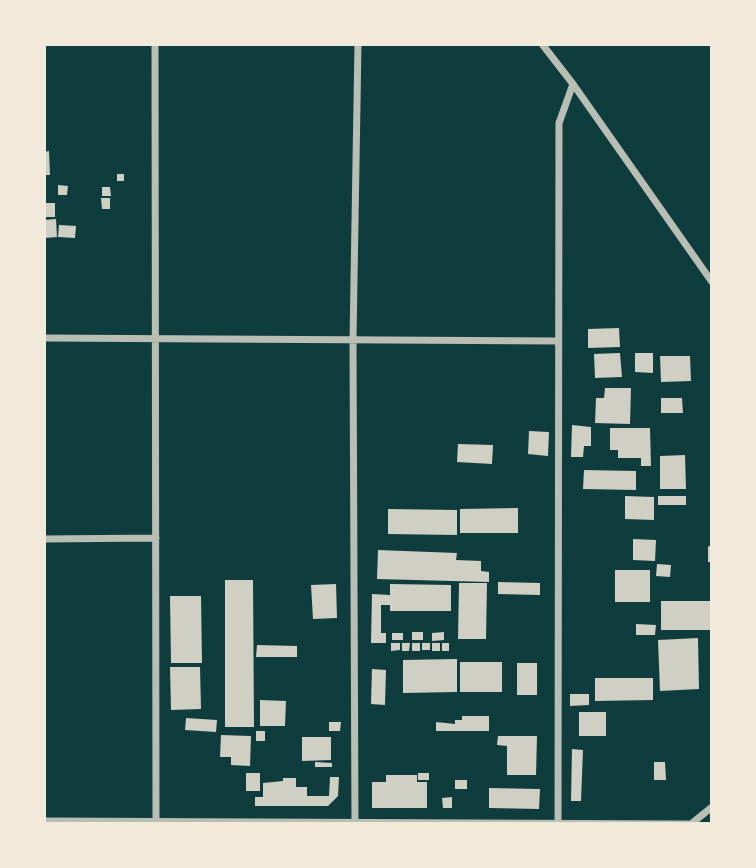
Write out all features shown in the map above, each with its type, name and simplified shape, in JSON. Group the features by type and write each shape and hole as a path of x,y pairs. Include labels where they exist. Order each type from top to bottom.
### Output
{"street":[{"path":"155,44 156,820"},
{"path":"355,823 353,340 358,44"},
{"path":"542,44 712,282"},
{"path":"558,824 559,123 573,84"},
{"path":"44,338 557,341"},
{"path":"44,539 156,538"},
{"path":"44,821 691,824 712,807"}],"building":[{"path":"49,151 50,175 44,175 44,152"},
{"path":"117,174 124,174 124,181 117,181"},
{"path":"58,185 68,186 67,195 58,195"},
{"path":"102,187 110,187 111,196 102,196"},
{"path":"101,198 110,198 110,209 102,209"},
{"path":"44,203 55,203 55,217 44,217"},
{"path":"56,219 57,237 45,238 44,220"},
{"path":"59,225 76,226 75,238 58,237"},
{"path":"619,328 620,347 588,348 588,329"},
{"path":"620,353 622,377 595,378 594,354"},
{"path":"635,353 653,353 653,373 635,372"},
{"path":"660,356 690,356 691,381 661,382"},
{"path":"605,388 631,388 630,424 595,423 596,398 604,398"},
{"path":"661,398 682,398 683,413 661,413"},
{"path":"572,425 591,427 591,446 584,446 583,457 571,457"},
{"path":"610,428 650,428 651,466 641,466 641,458 618,458 618,450 610,450"},
{"path":"529,431 549,432 548,456 528,454"},
{"path":"458,444 493,445 492,464 457,462"},
{"path":"685,455 686,489 660,489 660,456"},
{"path":"584,470 636,471 636,490 583,489"},
{"path":"625,496 654,497 654,520 625,519"},
{"path":"658,496 686,496 686,505 658,505"},
{"path":"518,508 518,533 460,533 460,509"},
{"path":"388,509 457,510 457,535 388,534"},
{"path":"633,539 656,540 655,561 633,560"},
{"path":"708,546 712,547 712,562 708,562"},
{"path":"378,550 457,553 456,560 481,561 481,571 489,572 489,582 377,579"},
{"path":"657,564 671,565 670,577 656,576"},
{"path":"615,570 650,570 650,602 615,602"},
{"path":"225,580 253,580 254,727 225,727"},
{"path":"498,582 540,583 540,595 498,594"},
{"path":"459,583 487,583 486,639 458,639"},
{"path":"336,584 337,618 313,619 311,585"},
{"path":"390,584 451,585 451,611 390,611 390,605 381,605 381,633 386,633 386,643 371,643 372,594 390,595"},
{"path":"170,596 201,596 202,663 171,663"},
{"path":"661,601 712,601 712,630 661,630"},
{"path":"636,624 656,625 655,635 636,635"},
{"path":"412,632 423,632 423,640 412,640"},
{"path":"444,632 444,640 432,641 432,633"},
{"path":"392,633 403,633 403,640 392,640"},
{"path":"698,638 699,689 660,691 658,640"},
{"path":"391,643 400,643 400,650 391,651"},
{"path":"402,643 410,643 409,651 402,651"},
{"path":"412,643 420,643 420,651 412,651"},
{"path":"422,643 430,643 430,650 422,650"},
{"path":"432,643 440,643 440,651 432,651"},
{"path":"442,643 449,643 449,651 442,651"},
{"path":"257,645 297,646 297,657 256,657"},
{"path":"457,659 457,692 403,693 403,660"},
{"path":"460,662 502,662 502,692 460,692"},
{"path":"517,663 537,663 537,695 517,695"},
{"path":"170,667 200,667 201,709 171,710"},
{"path":"372,669 386,670 385,705 371,704"},
{"path":"595,678 653,678 653,700 595,701"},
{"path":"570,694 589,694 589,705 570,706"},
{"path":"260,700 286,701 285,726 260,726"},
{"path":"579,712 606,712 606,736 579,736"},
{"path":"462,716 489,716 489,731 436,731 436,722 455,724 455,720 462,720"},
{"path":"186,718 217,720 216,732 185,730"},
{"path":"329,722 341,722 340,731 329,731"},
{"path":"256,731 265,731 265,741 256,741"},
{"path":"221,735 251,736 250,766 231,765 231,757 220,757"},
{"path":"498,736 537,736 536,775 507,775 507,746 497,745"},
{"path":"302,737 331,737 331,760 302,761"},
{"path":"572,749 583,750 581,801 571,801"},
{"path":"315,762 332,763 332,767 315,767"},
{"path":"654,762 665,762 666,780 654,780"},
{"path":"246,773 260,773 260,791 246,791"},
{"path":"418,773 429,773 429,780 418,780"},
{"path":"386,775 417,775 417,782 427,782 427,808 372,808 372,782 386,782"},
{"path":"330,777 339,777 338,796 328,806 255,806 255,797 263,797 263,783 296,778 296,787 307,787 307,796 329,796"},
{"path":"455,780 467,780 467,789 455,789"},
{"path":"489,788 540,789 539,809 489,808"},
{"path":"452,797 452,808 443,808 442,798"}]}
